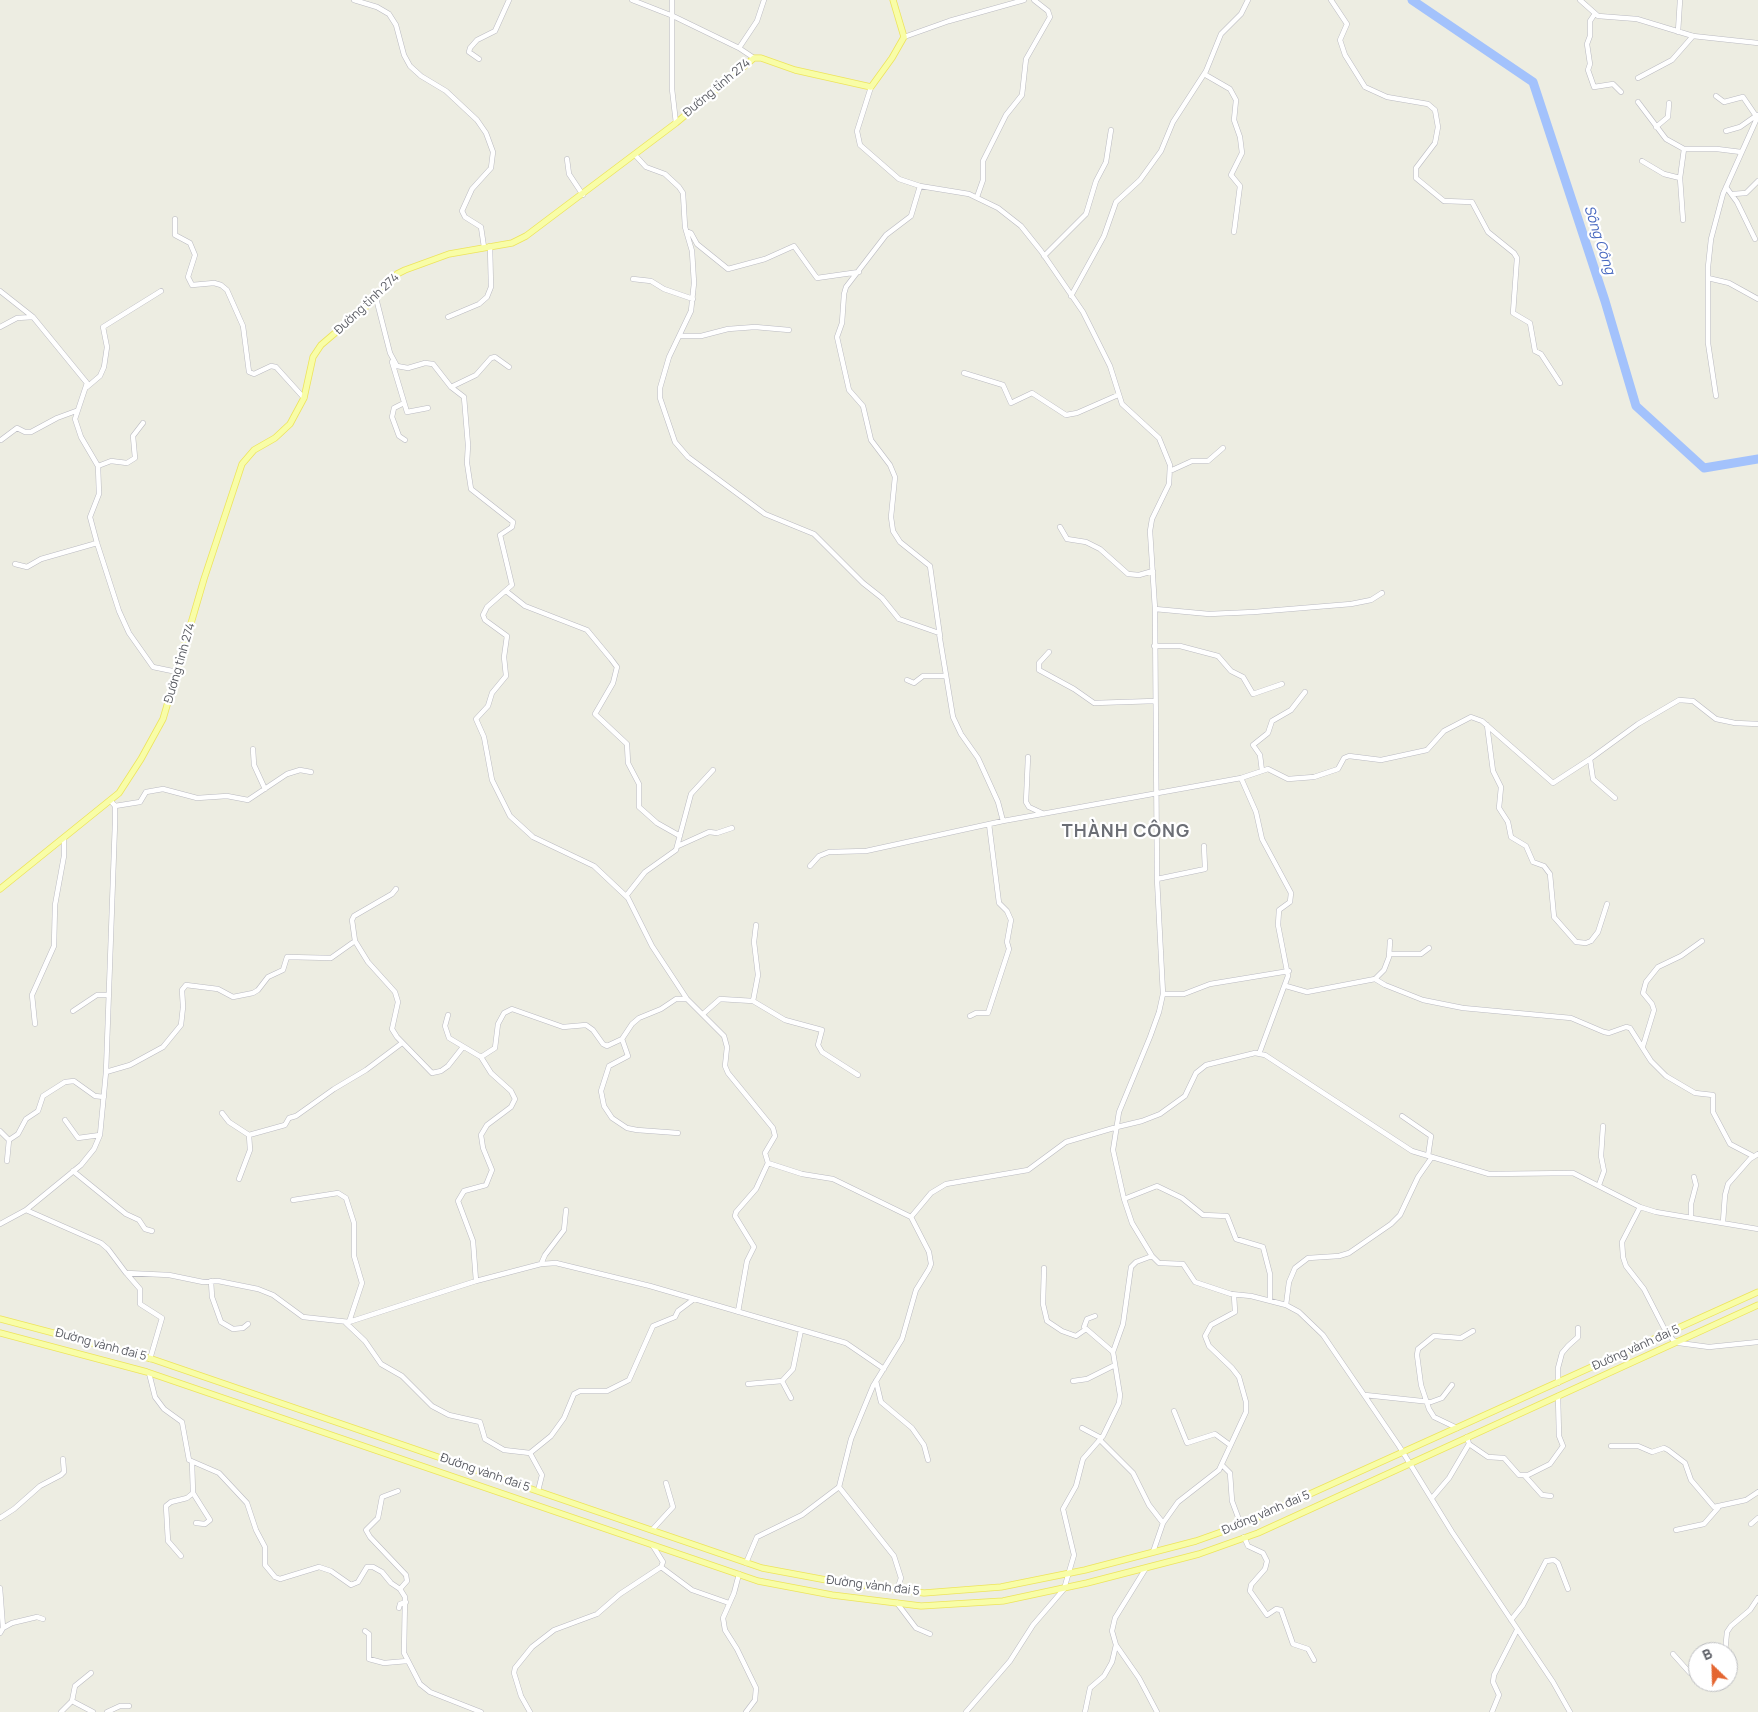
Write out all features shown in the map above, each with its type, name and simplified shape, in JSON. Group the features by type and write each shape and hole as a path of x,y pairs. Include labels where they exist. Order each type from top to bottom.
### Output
{"main road":[{"path":"870,87 892,58 904,37 892,0"},
{"name":"Đường tỉnh 274","path":"0,889 64,839 124,787 161,725 204,579 242,464 254,450 284,432 304,398 313,357 317,350 376,298 389,282 405,270 450,254 518,241 635,155 754,58 761,58 795,70 870,87"},
{"name":"Đường vành đai 5","path":"0,1319 150,1359 762,1568 837,1582 924,1593 1001,1587 1069,1573 1196,1541 1241,1525 1758,1292"},
{"name":"Đường vành đai 5","path":"0,1333 148,1373 758,1581 832,1595 922,1606 1003,1601 1065,1588 1199,1554 1244,1538 1410,1464 1468,1441 1558,1396 1758,1306"}],"street":[{"path":"354,0 377,7 389,14 396,25 404,55 410,66 421,76 446,91 477,120 486,134 493,152 491,168 472,189 462,211 465,217 481,227 487,246 490,287 487,297 479,304 448,317"},
{"path":"479,59 472,54 470,48 477,40 495,31 509,0"},
{"path":"632,0 673,16 739,48 754,58"},
{"path":"672,0 672,89 676,123"},
{"path":"739,48 757,22 764,0"},
{"path":"904,37 949,20 1024,0"},
{"path":"977,197 983,180 983,161 1006,115 1022,95 1026,59 1050,17 1048,11 1034,0"},
{"path":"1071,296 1104,236 1116,202 1140,180 1161,151 1173,122 1204,74 1221,34 1241,14 1248,0"},
{"path":"1332,0 1347,24 1340,40 1345,55 1365,87 1387,97 1428,104 1434,110 1438,127 1435,143 1416,168 1415,175 1444,202 1472,202 1488,232 1514,253 1517,258 1513,313 1530,323 1535,351 1542,355 1560,383"},
{"path":"1580,0 1594,15 1637,19 1694,36 1758,43"},
{"path":"1678,32 1680,0"},
{"path":"1594,15 1590,20 1590,36 1587,44 1590,64 1588,70 1594,87 1613,84 1621,92"},
{"path":"1638,78 1672,60 1694,36"},
{"path":"1204,74 1230,89 1236,100 1234,120 1240,136 1242,153 1231,175 1240,186 1234,232"},
{"path":"870,87 857,131 860,145 895,176 920,186 957,191 977,197 1010,216 1044,256 1083,312 1110,366 1118,395 1125,408 1158,438 1167,455 1170,471 1169,484 1150,525 1155,609 1157,878 1163,994 1150,1037 1120,1108 1113,1154 1132,1223 1152,1256 1161,1264 1183,1264 1195,1282 1234,1295 1251,1296 1286,1305 1299,1312 1323,1335 1365,1395 1511,1620 1554,1682 1570,1712"},
{"path":"1716,96 1724,102 1743,97 1757,116"},
{"path":"1638,102 1656,127 1670,142 1684,149 1717,149 1741,152"},
{"path":"1656,127 1668,117 1669,103"},
{"path":"1726,131 1740,127 1757,116"},
{"path":"1716,396 1708,343 1708,278 1712,233 1726,187 1757,116"},
{"path":"1044,256 1086,214 1095,185 1106,162 1111,130"},
{"path":"1683,220 1680,178 1684,149"},
{"path":"635,155 646,167 665,174 683,193 686,231 693,256 693,299 690,314 663,372 660,393 678,448 765,514 814,534 863,583 882,598 899,619 934,630 940,636"},
{"path":"567,159 572,178 583,195"},
{"path":"1642,162 1665,175 1680,178"},
{"path":"1733,194 1746,193 1758,181"},
{"path":"920,186 910,216 886,235 845,290 842,323 837,337 849,390 863,406 871,440 893,470 895,483 891,517 893,531 900,542 930,566 940,636 941,657 955,723 978,758 998,802 1003,821"},
{"path":"1726,187 1733,194 1755,239"},
{"path":"175,219 175,235 190,243 195,256 188,277 192,285 214,283 221,285 227,290 243,326 249,372 254,374 274,366 304,398"},
{"path":"686,231 691,233 697,244 728,269 765,260 794,246 817,278 859,272"},
{"path":"1708,278 1730,283 1758,299"},
{"path":"633,279 651,281 664,289 693,299"},
{"path":"0,291 33,317 85,380 86,387"},
{"path":"161,291 103,327 107,347 104,366 100,376 86,387 76,411 77,428 98,466 99,494 90,516 119,611 129,633 152,667 177,672"},
{"path":"376,298 404,403 410,413 428,408"},
{"path":"0,327 17,318 33,317"},
{"path":"680,336 701,336 728,329 789,330"},
{"path":"390,353 397,366 403,368 425,362 433,364 451,387 462,394 465,400 468,445 466,463 471,488 513,522 512,527 500,535 505,559 513,581 506,591 487,607 483,615 486,620 506,636 504,654 506,676 492,694 488,706 476,719 484,734 492,780 510,816 524,830 544,844 594,866 626,896 652,946 687,999 721,1032 726,1042 725,1066 728,1073 774,1128 775,1136 765,1153 768,1164 756,1189 736,1212 735,1216 754,1247 747,1261 738,1312"},
{"path":"451,387 476,375 491,358 495,357 509,367"},
{"path":"964,372 1003,385 1011,403 1032,393 1066,415 1076,413 1118,395"},
{"path":"404,403 394,408 392,416 399,436 405,440"},
{"path":"1,440 17,428 25,432 31,432 63,415 76,411"},
{"path":"98,466 111,461 126,463 135,458 133,436 143,423"},
{"path":"1170,471 1192,461 1208,460 1223,448"},
{"path":"1060,527 1067,539 1086,542 1100,548 1128,574 1139,575 1153,571"},
{"path":"15,564 27,567 41,559 97,543"},
{"path":"506,591 526,606 587,630 617,667 613,683 595,714 627,744 628,763 639,784 639,806 657,823 680,836"},
{"path":"1155,609 1209,614 1254,612 1351,604 1371,600 1382,593"},
{"path":"1154,646 1180,646 1216,655 1231,671 1243,677 1253,694 1282,684"},
{"path":"1049,652 1038,663 1039,670 1077,690 1091,702 1155,701"},
{"path":"908,680 914,683 923,676 946,676"},
{"path":"1262,771 1260,755 1253,745 1268,733 1272,721 1291,710 1305,692"},
{"path":"810,866 819,856 829,852 866,851 1003,821 1156,795 1241,778 1271,769 1288,779 1314,777 1338,770 1344,758 1349,756 1381,760 1423,752 1430,748 1444,731 1466,718 1475,717 1487,725 1550,782 1555,782 1638,724 1683,699 1692,702 1716,719 1735,723 1758,724"},
{"path":"1487,725 1493,771 1501,787 1499,808 1506,820 1511,837 1526,846 1533,862 1544,866 1550,874 1554,917 1576,942 1586,943 1598,932 1607,904"},
{"path":"253,749 254,765 265,789"},
{"path":"1028,757 1026,802 1029,807 1045,815"},
{"path":"1590,759 1593,779 1615,798"},
{"path":"115,806 140,802 146,792 156,790 172,790 197,798 226,796 244,800 251,799 287,774 300,770 311,772"},
{"path":"626,896 644,872 673,854 678,846 691,794 713,770"},
{"path":"1241,778 1256,812 1262,839 1291,893 1290,902 1279,910 1278,924 1289,971 1286,986 1259,1054"},
{"path":"0,1224 26,1210 74,1171 89,1156 100,1135 106,1072 115,806 110,800"},
{"path":"970,1016 976,1013 988,1013 1009,949 1011,920 1007,911 999,903 989,824"},
{"path":"678,846 709,832 717,833 732,828"},
{"path":"35,1024 32,995 54,946 54,904 64,856 64,839"},
{"path":"1157,878 1204,869 1204,846"},
{"path":"396,889 392,894 354,916 352,920 355,941 368,962 396,992 398,1002 392,1029 402,1043 432,1073 441,1071 448,1066 463,1047"},
{"path":"753,1001 758,975 754,946 756,925"},
{"path":"1643,1046 1654,1010 1652,1004 1643,993 1646,982 1658,967 1681,956 1702,940"},
{"path":"106,1072 136,1062 163,1047 181,1025 182,990 186,985 218,989 233,997 253,993 258,990 268,977 283,970 287,957 331,958 355,941"},
{"path":"1286,986 1307,992 1375,979 1384,970 1390,954 1390,941"},
{"path":"1390,954 1421,954 1429,948"},
{"path":"1163,994 1184,994 1210,984 1289,971"},
{"path":"1375,979 1418,999 1459,1007 1571,1018 1609,1033 1626,1026 1633,1031 1651,1061 1670,1079 1695,1093 1713,1095 1714,1112 1730,1144 1756,1155 1726,1190 1723,1222"},
{"path":"73,1011 97,995 108,995"},
{"path":"481,1057 495,1048 498,1024 504,1013 512,1009 539,1017 559,1026 586,1025 593,1030 604,1046 622,1039 632,1024 639,1018 661,1009 676,999 687,999"},
{"path":"702,1014 720,999 753,1001 785,1020 822,1030 818,1045 822,1052 858,1075"},
{"path":"448,1015 445,1021 447,1033 454,1042 481,1057 491,1073 511,1091 516,1099 511,1107 483,1130 481,1141 492,1170 486,1186 464,1191 458,1201 473,1241 476,1281"},
{"path":"622,1039 628,1056 609,1066 602,1091 604,1106 612,1118 626,1128 678,1133"},
{"path":"222,1113 228,1122 249,1135 284,1125 288,1118 296,1116 334,1089 366,1070 402,1043"},
{"path":"911,1217 931,1194 946,1184 1028,1170 1066,1142 1117,1126 1151,1118 1181,1100 1188,1091 1196,1073 1206,1065 1259,1054 1292,1072 1407,1149 1495,1174 1573,1173 1640,1207 1664,1214 1758,1229"},
{"path":"9,1140 18,1134 26,1119 38,1112 43,1096 64,1082 74,1081 95,1096 104,1097"},
{"path":"1286,1305 1289,1282 1295,1268 1308,1258 1349,1254 1391,1224 1400,1215 1430,1157 1431,1136 1402,1116"},
{"path":"65,1120 78,1138 100,1135"},
{"path":"1599,1185 1604,1171 1601,1156 1603,1126"},
{"path":"0,1131 9,1140"},
{"path":"239,1179 250,1150 249,1135"},
{"path":"7,1161 9,1140"},
{"path":"746,1562 757,1537 797,1518 839,1487 851,1439 876,1381 902,1340 916,1290 931,1264 929,1252 911,1217 833,1179 802,1174 768,1164"},
{"path":"74,1171 126,1214 139,1220 145,1229 152,1231"},
{"path":"1691,1217 1691,1204 1696,1185 1694,1177"},
{"path":"1124,1199 1157,1186 1182,1198 1203,1215 1227,1216 1236,1239 1263,1247 1270,1274 1270,1301"},
{"path":"293,1200 338,1193 346,1198 354,1223 354,1256 362,1283 348,1322"},
{"path":"1640,1207 1622,1242 1623,1257 1626,1266 1644,1289 1668,1333 1677,1342 1710,1347 1758,1342"},
{"path":"26,1210 104,1245 140,1289 140,1304 162,1318 150,1359"},
{"path":"541,1264 545,1255 564,1230 566,1210"},
{"path":"966,1712 1010,1661 1033,1624 1065,1588 1073,1551 1062,1509 1076,1486 1083,1459 1101,1439 1120,1399 1113,1352 1124,1324 1133,1264 1152,1256"},
{"path":"126,1273 169,1275 203,1282 212,1281 266,1292 303,1317 348,1322 476,1281 541,1264 562,1264 694,1299 852,1346 884,1369"},
{"path":"1044,1268 1043,1304 1047,1321 1062,1332 1076,1336 1086,1329"},
{"path":"212,1281 212,1297 221,1322 233,1329 243,1328 248,1324"},
{"path":"1153,1552 1163,1523 1182,1498 1214,1474 1222,1465 1246,1412 1246,1402 1236,1372 1209,1346 1205,1336 1211,1325 1235,1312 1234,1295"},
{"path":"348,1322 365,1341 381,1364 402,1376 432,1406 450,1415 480,1422 486,1439 504,1450 530,1453 551,1436 564,1418 574,1394 580,1391 607,1391 629,1380 653,1326 675,1316 678,1311 694,1299"},
{"path":"1095,1316 1086,1319 1084,1327 1113,1352"},
{"path":"1558,1382 1558,1368 1562,1353 1578,1338 1578,1328"},
{"path":"748,1384 782,1381 793,1369 801,1330"},
{"path":"1458,1428 1434,1417 1426,1401 1419,1373 1418,1349 1434,1336 1461,1338 1472,1331"},
{"path":"1073,1380 1087,1379 1115,1365"},
{"path":"148,1373 154,1397 164,1409 182,1422 187,1457 192,1462 219,1473 244,1498 257,1533 265,1547 265,1565 275,1577 280,1579 319,1567 334,1573 347,1583 355,1584 364,1570 370,1566 382,1572 400,1589 406,1602 404,1649 407,1660 420,1684 426,1690 481,1712"},
{"path":"782,1381 791,1398"},
{"path":"876,1381 881,1402 912,1428 924,1445 928,1460"},
{"path":"1365,1395 1431,1402 1442,1398 1452,1385"},
{"path":"1525,1476 1550,1464 1563,1446 1559,1436 1558,1396"},
{"path":"1174,1411 1187,1442 1215,1434 1230,1445"},
{"path":"1082,1428 1101,1439 1133,1473 1149,1505 1163,1523"},
{"path":"1432,1498 1449,1478 1468,1441 1491,1458 1504,1458 1519,1474 1525,1476 1538,1492 1551,1496"},
{"path":"1611,1446 1638,1446 1652,1452 1664,1448 1668,1450 1685,1463 1691,1480 1711,1505 1718,1508"},
{"path":"530,1453 542,1475 538,1491"},
{"path":"0,1518 14,1509 40,1486 61,1475 64,1472 63,1459"},
{"path":"192,1462 193,1493 210,1520 205,1524 196,1523"},
{"path":"1222,1465 1230,1473 1232,1501 1241,1525"},
{"path":"652,1530 673,1507 666,1483"},
{"path":"839,1487 894,1556 901,1578 897,1590"},
{"path":"398,1491 382,1497 378,1518 366,1530 370,1537 406,1575 407,1580 400,1589"},
{"path":"1676,1530 1704,1524 1718,1508 1746,1500 1758,1492"},
{"path":"182,1556 168,1541 166,1506 171,1502 187,1498 193,1493"},
{"path":"1751,1524 1758,1518"},
{"path":"1244,1538 1248,1546 1263,1553 1267,1561 1265,1569 1250,1585 1250,1591 1267,1615 1276,1609 1281,1610 1293,1644 1308,1650 1314,1660"},
{"path":"652,1545 663,1562 662,1567"},
{"path":"1511,1620 1523,1605 1546,1561 1554,1560 1558,1563 1568,1588"},
{"path":"662,1567 692,1590 729,1603"},
{"path":"530,1712 521,1696 514,1670 532,1647 560,1627 597,1614 620,1594 662,1567"},
{"path":"1146,1567 1116,1618 1112,1631 1116,1644 1139,1678 1157,1712"},
{"path":"739,1574 724,1613 723,1625 754,1682 757,1694 746,1712"},
{"path":"0,1588 3,1628 0,1633"},
{"path":"1726,1642 1731,1626 1750,1610 1758,1598"},
{"path":"399,1608 400,1604 406,1602"},
{"path":"898,1603 916,1628 930,1634"},
{"path":"3,1628 37,1617 43,1619"},
{"path":"1492,1712 1499,1695 1493,1682 1494,1675 1518,1630"},
{"path":"365,1631 370,1634 369,1659 384,1663 407,1660"},
{"path":"1084,1712 1090,1688 1104,1676 1112,1662 1116,1644"},
{"path":"1673,1654 1688,1671"},
{"path":"61,1712 72,1701 75,1686 91,1673"},
{"path":"72,1701 93,1712"},
{"path":"107,1712 120,1706 129,1706"}],"waterway":[{"name":"Sông Công","path":"1412,0 1533,82 1605,301 1636,406 1704,468 1758,459"}],"district":[{"name":"THÀNH CÔNG","path":"1126,832"}]}
